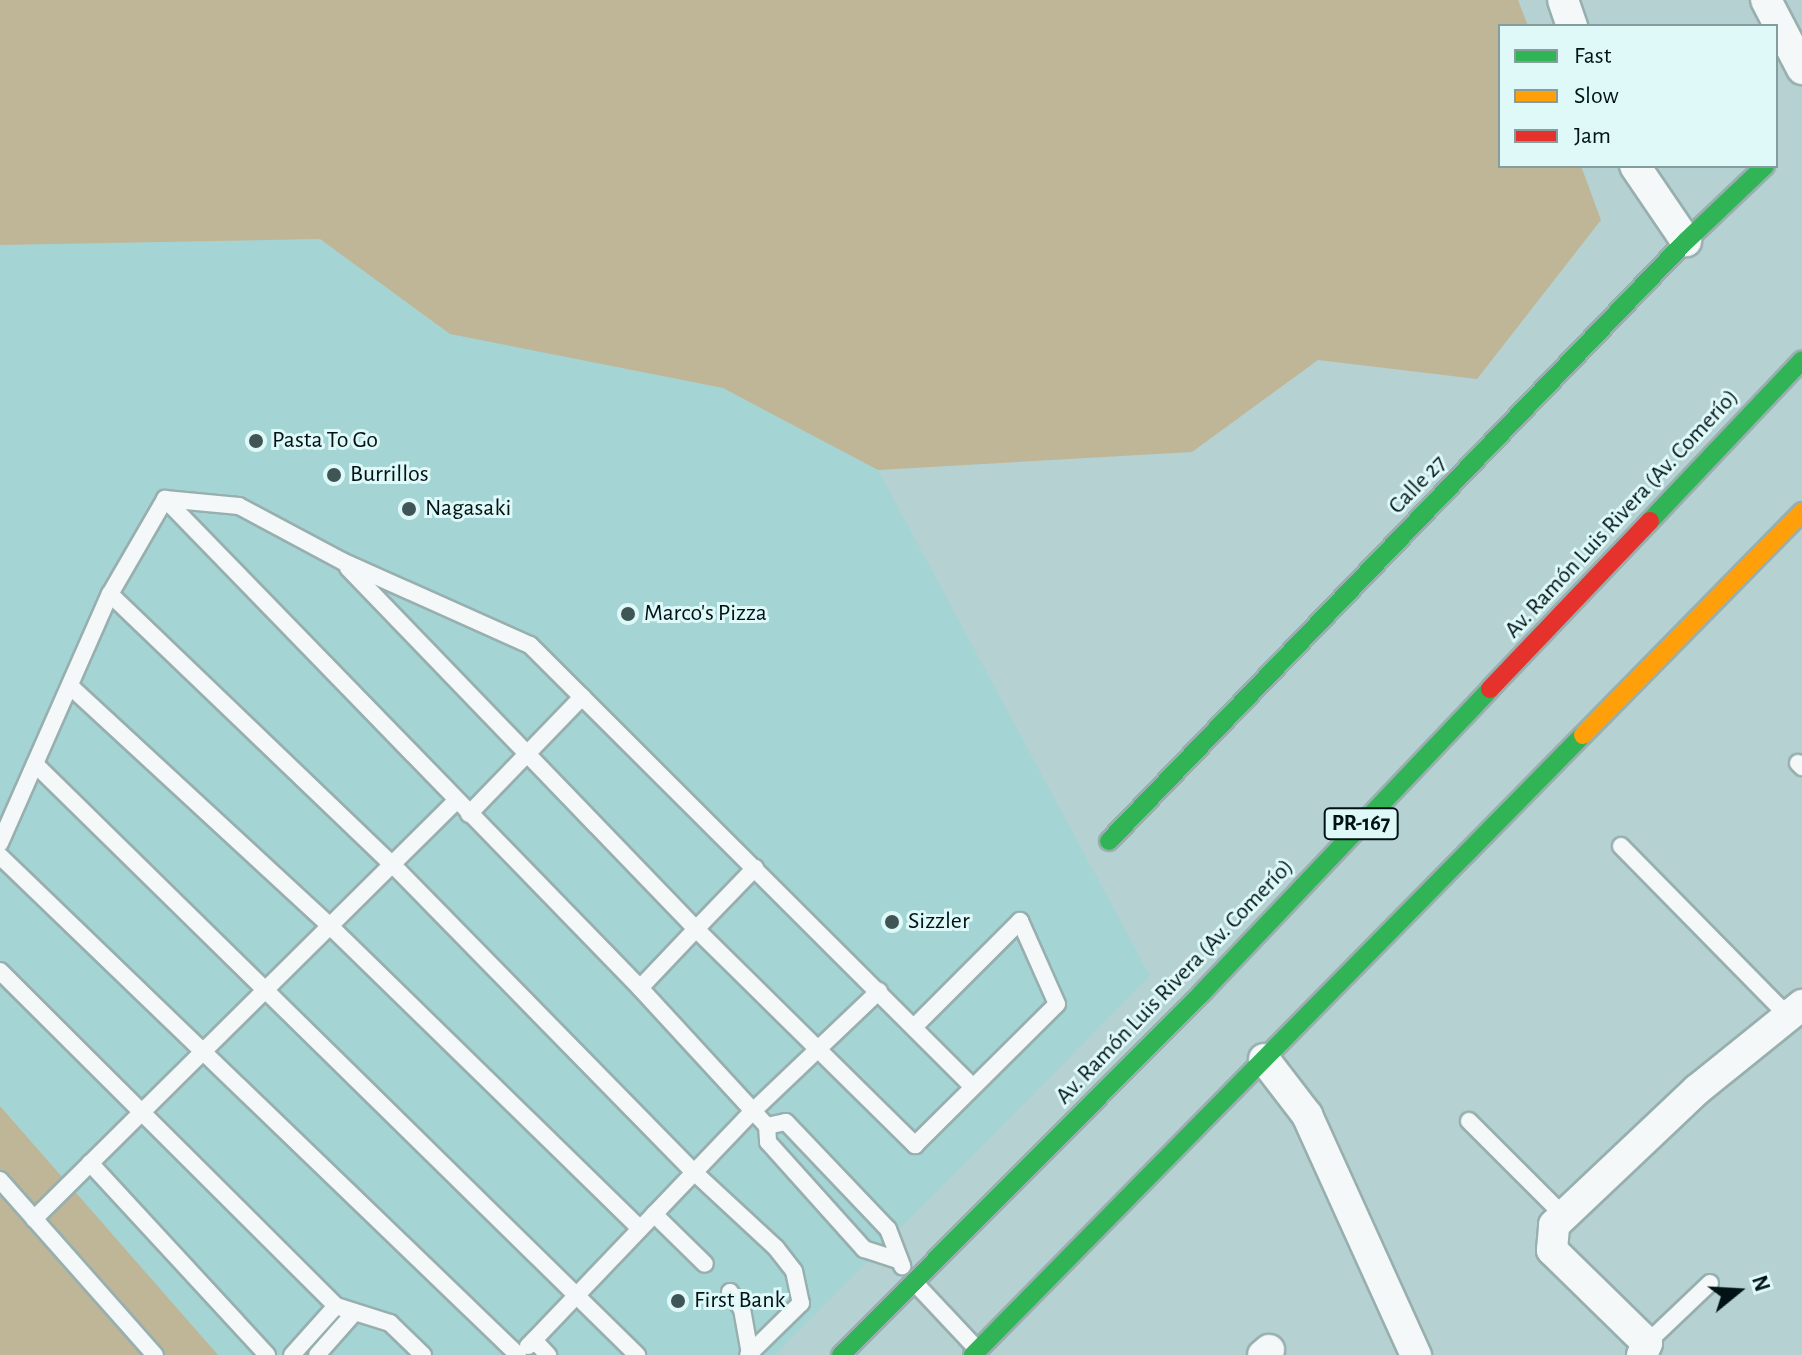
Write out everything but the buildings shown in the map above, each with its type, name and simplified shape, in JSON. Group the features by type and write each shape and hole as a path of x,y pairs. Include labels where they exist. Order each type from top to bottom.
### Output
{"main road":[{"name":"Calle 27","path":"1109,841 1686,241 1763,168"},
{"name":"Av. Ramón Luis Rivera (Av. Comerío)","path":"841,1355 1200,995 1802,360"},
{"path":"976,1352 1802,512"}],"street":[{"path":"1563,0 1571,24"},
{"path":"1766,0 1802,69"},
{"path":"1636,168 1686,241"},
{"path":"1644,1349 1552,1250 1554,1225 1698,1089 1796,1012"},
{"path":"1264,1059 1307,1115 1416,1355"}],"lane":[{"path":"165,499 640,988 767,1126 768,1142 864,1249 898,1260"},
{"path":"165,499 239,506 342,561 530,645 972,1086"},
{"path":"0,843 110,594 165,499"},
{"path":"342,561 696,929 915,1145 1057,1004 1020,921 914,1027"},
{"path":"110,594 392,864 794,1271 801,1303 749,1354"},
{"path":"70,686 330,926 640,1229"},
{"path":"469,814 582,697"},
{"path":"35,764 268,987 575,1297 637,1355"},
{"path":"34,1219 456,801"},
{"path":"1621,846 1796,1012"},
{"path":"0,856 205,1050 518,1355 753,1111 879,991"},
{"path":"640,988 755,868"},
{"path":"0,971 336,1306 390,1323 423,1355"},
{"path":"1469,1121 1564,1216"},
{"path":"767,1126 786,1122 888,1229 898,1260 976,1352"},
{"path":"90,1163 267,1355"},
{"path":"0,1180 155,1355"},
{"path":"654,1214 705,1264"},
{"path":"1644,1349 1710,1283"},
{"path":"730,1292 742,1309 749,1354"},
{"path":"292,1355 336,1306"},
{"path":"317,1355 355,1312"},
{"path":"534,1340 548,1355"}],"shaded area":[{"path":"0,0 1518,0 1527,24 1498,24 1498,168 1582,168 1601,220 1477,379 1318,360 1192,452 878,470 723,388 450,334 320,239 0,245"},
{"path":"320,239 450,334 723,388 878,470 1150,976 775,1355 218,1355 0,1106 0,245"},
{"path":"0,1106 218,1355 0,1355"}],"traffic: fast":[{"path":"1109,841 1686,241 1763,168"},
{"path":"1650,521 1802,360"},
{"path":"841,1355 1200,995 1490,689"},
{"path":"973,1355 1583,735"}],"traffic: slow":[{"path":"1583,735 1802,512"}],"traffic: jam":[{"path":"1490,689 1650,521"}],"place":[{"name":"Pasta To Go","path":"256,441"},
{"name":"Burrillos","path":"334,475"},
{"name":"Nagasaki","path":"409,509"},
{"name":"Marco's Pizza","path":"628,614"},
{"name":"Sizzler","path":"892,922"},
{"name":"First Bank","path":"678,1301"}]}
